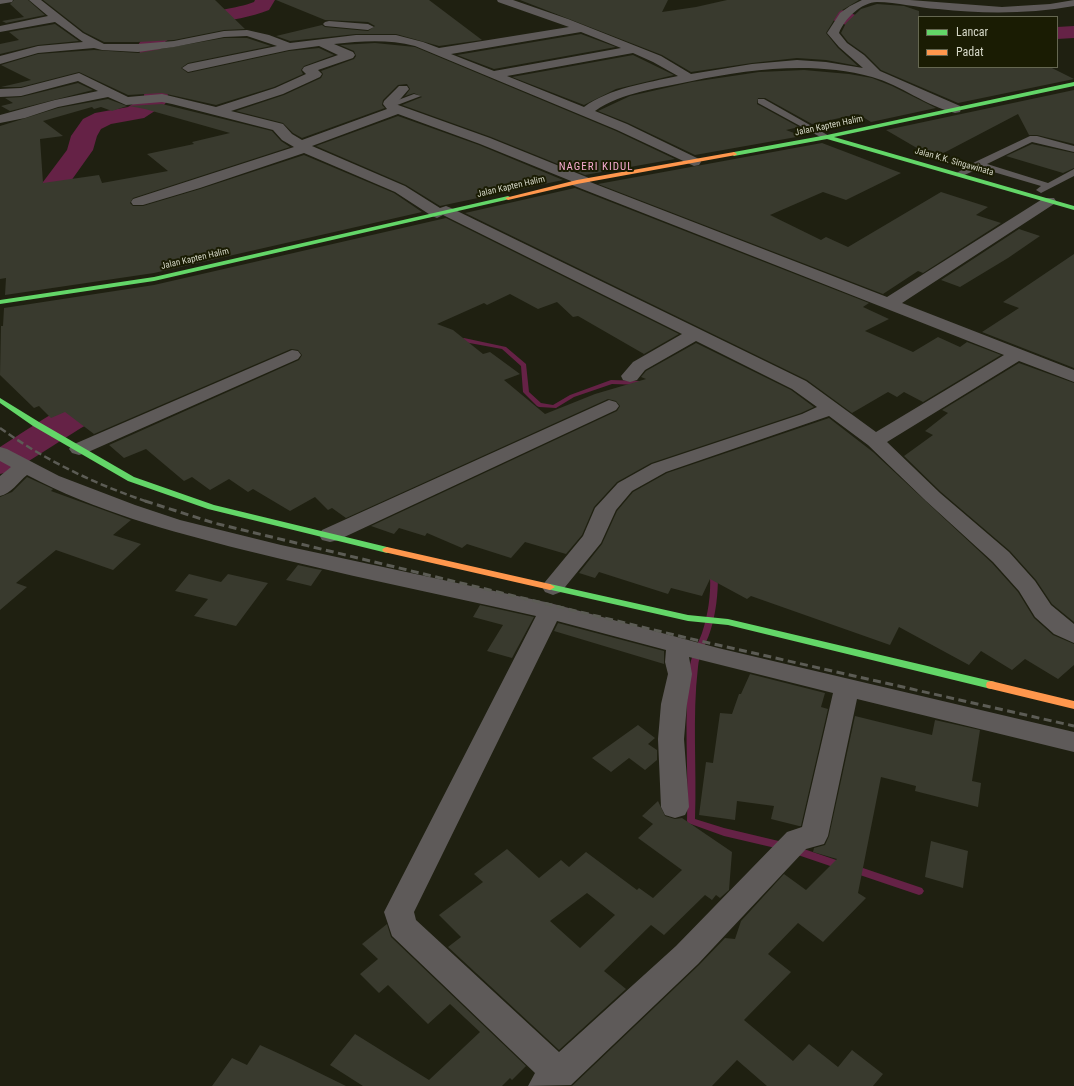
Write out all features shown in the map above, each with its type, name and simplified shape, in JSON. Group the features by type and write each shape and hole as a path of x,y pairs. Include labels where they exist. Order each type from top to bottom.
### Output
{"main road":[{"name":"Jalan Kapten Halim","path":"0,302 110,287 154,279 580,181 694,162 827,137 1074,84"},
{"name":"Jalan K.K. Singawinata","path":"827,137 960,174 1032,196 1049,194 1074,208"},
{"path":"0,400 57,437 131,479 211,507 420,558 551,599 728,622 1074,704"}],"street":[{"path":"0,1 8,0"},
{"path":"34,0 95,44"},
{"path":"503,0 582,28 634,49 657,59 690,78"},
{"path":"873,0 844,7 835,25 833,33 843,45 860,58 876,74"},
{"path":"881,0 963,9 993,10 1051,7 1074,3"},
{"path":"963,0 993,10"},
{"path":"0,29 57,18"},
{"path":"329,24 402,32 442,51 460,62 622,127 694,162"},
{"path":"188,68 289,48 356,38 396,38 442,51 582,28"},
{"path":"0,60 38,50 95,44 114,48 138,48 224,34 247,32 265,37 289,48"},
{"path":"218,111 279,91 316,74 308,70 349,55 320,43"},
{"path":"495,76 583,57 634,49"},
{"path":"585,112 596,103 622,92 748,67 796,64 823,66 876,74 955,109"},
{"path":"0,94 21,92 79,77 126,101 162,98 278,127 287,137 303,147 400,189 441,212 799,385 875,442 933,497 1002,557 1027,586 1043,611 1062,628 1074,635"},
{"path":"138,202 195,185 303,147 393,107 403,89"},
{"path":"0,119 20,115 55,104 81,100 108,93"},
{"path":"393,107 485,142 888,304 1074,376"},
{"path":"888,304 1049,194"},
{"path":"630,376 639,366 696,334"},
{"path":"79,449 292,354"},
{"path":"875,442 1018,354"},
{"path":"330,535 609,406"},
{"path":"831,408 809,418 659,468 625,487 606,508 593,538 551,599 508,692 399,912 403,927 552,1080 687,955 797,840 814,836 847,686"},
{"path":"0,490 8,480 12,460 127,510 173,525 281,552 551,599 685,647 1074,742"},
{"path":"675,807 672,739 674,704 680,674 678,662 685,647"}],"lane":[{"path":"393,107 417,96"},
{"path":"760,100 827,137"},
{"path":"960,174 1030,139 1037,139 1074,149"},
{"path":"978,164 1049,194"},
{"path":"1032,196 1049,194 1074,172"}],"building":[{"path":"14,0 28,0 45,15 6,23 2,21 24,17 10,4"},
{"path":"43,0 215,0 245,29 224,30 174,40 104,42 84,32"},
{"path":"276,0 429,0 482,40 439,46 396,34 356,34 290,41 276,36 322,25 325,27 368,31 375,26 368,22 325,20"},
{"path":"520,0 668,0 662,12 696,7 727,0 859,0 839,12 826,33 838,48 858,66 826,60 797,58 691,72 662,55"},
{"path":"877,4 904,6 919,11 918,68 1052,68 1074,79 958,103 881,70 865,54 848,42 841,33 846,23 861,9"},
{"path":"55,24 79,41 38,45 0,54 0,44 19,40 9,32"},
{"path":"581,34 616,47 494,69 457,55"},
{"path":"224,38 247,38 271,46 188,63 181,68 188,73 289,51 319,48 334,55 304,66 301,70 303,74 274,87 216,105 162,93 128,95 79,72 21,87 1,87 31,80 1,65 38,54 94,50 138,53"},
{"path":"375,43 415,47 616,131 675,159 585,175 491,137 402,105 422,97 414,93 405,96 410,89 407,84 398,85 383,100 382,105 385,108 302,138 293,133 283,123 236,111 284,95 321,78 323,74 321,71 354,59 356,56 354,51 340,45"},
{"path":"633,55 674,75 616,89 584,105 512,77"},
{"path":"804,70 849,74 872,78 892,86 936,108 871,122 858,114 812,124 765,98 758,98 757,104 799,127 786,130 802,136 695,155 628,123 598,111 630,96 692,82 759,72"},
{"path":"78,83 93,90 10,111 1,106 13,103 5,98 21,97"},
{"path":"1074,90 1074,144 1037,135 1029,135 1018,114 934,158 886,130"},
{"path":"108,99 127,106 112,111 101,107 94,109 92,107 43,121 63,136 40,139 43,183 99,175 102,183 168,171 147,154 194,144 192,142 230,133 145,109 129,106 162,104 272,131 281,141 290,147 133,198 130,203 133,206 143,206 200,189 304,155 394,193 422,212 154,273 5,295 6,278 0,279 0,126 58,108"},
{"path":"398,116 479,145 563,180 440,206 406,185 316,146"},
{"path":"822,143 901,173 846,200 823,192 770,215 821,240 826,237 848,247 941,192 988,207 976,215 1001,223 923,273 918,271 883,294 598,184"},
{"path":"1032,144 1074,153 1074,168 1063,173 1006,156"},
{"path":"575,188 869,303 863,307 889,319 865,331 913,352 938,337 960,347 967,342 1001,355 923,402 904,392 897,397 888,392 852,413 807,380 465,213"},
{"path":"446,218 679,334 644,354 578,316 573,317 557,302 538,309 510,294 487,305 484,303 437,324 453,330 483,354 490,352 520,374 504,380 545,414 595,394 646,379 641,377 646,371 696,343 791,390 814,407 801,413 651,463 617,482 594,507 582,535 566,554 525,542 511,558 467,544 462,548 427,533 425,536 399,528 394,534 371,526 617,411 620,406 616,401 608,399 346,518 332,508 328,510 315,497 290,511 253,489 248,492 229,479 210,490 192,477 184,481 146,449 124,458 109,445 299,360 302,355 298,350 291,349 94,434 65,412 51,418 39,406 34,408 0,375 1,326 3,326 4,308 154,285"},
{"path":"1019,229 1040,236 1008,258 960,287 941,280"},
{"path":"1074,254 1074,368 982,332 1019,308 1003,302"},
{"path":"1019,363 1074,383 1074,622 1052,604 1036,580 1010,551 941,492 904,456 933,435 925,431 948,413 942,410"},
{"path":"829,418 873,452 992,563 1018,592 1034,618 1053,635 1074,644 1074,665 1058,679 1025,659 1012,670 981,651 969,665 899,627 890,645 751,596 747,599 710,579 702,596 671,588 668,594 599,572 595,578 579,573 602,544 617,511 633,492 667,473"},
{"path":"27,477 53,489 51,491 131,520 113,535 141,544 113,570 56,550 16,583 27,587 0,610 0,497 12,492"},
{"path":"298,565 322,570 311,586 286,580"},
{"path":"189,574 221,582 228,574 268,583 236,626 194,616 208,599 175,591"},
{"path":"480,605 534,617 512,658 487,651 503,625 473,617"},
{"path":"558,623 664,651 664,664 554,631"},
{"path":"750,674 825,693 821,707 828,709 801,826 771,819 774,806 737,801 735,820 699,815 706,762 713,763 720,713 732,714 739,694 741,694"},
{"path":"855,716 932,735 935,720 980,730 972,781 981,783 978,807 915,791 916,786 881,777 858,893 866,898 823,942 798,923 768,954 791,972 744,1020 793,1061 809,1044 838,1067 852,1050 883,1074 873,1086 767,1086 737,1060 712,1086 572,1086 699,965 725,938 735,939 741,921 784,874 806,890 837,859 813,852 814,848 825,845 829,836"},
{"path":"638,725 655,738 648,744 657,750 657,760 645,770 629,758 611,772 592,758"},
{"path":"658,801 665,816 675,819 682,818 732,852 729,890 720,898 716,895 712,900 705,895 664,935 651,925 604,971 626,989 559,1050 448,947 461,937 439,915 483,882 474,874 507,849 539,878 561,860 569,867 586,852 637,890 639,888 653,898 682,870 638,838 653,824 642,816","holes":["587,893 615,915 580,948 550,921"]},
{"path":"931,841 968,851 963,888 925,877"},
{"path":"387,924 391,937 526,1066 512,1080 510,1078 502,1086 363,1086 330,1065 355,1034 429,1080 480,1032 450,1004 428,1024 388,985 379,993 360,974 378,959 362,944"},
{"path":"260,1045 346,1086 212,1086 232,1058 247,1065"}],"waterway":[{"path":"58,224 43,213 42,202 80,150 84,136 92,124 104,118 135,113 156,100 156,74 149,45 173,27 198,20 242,13 262,6 265,0"},
{"path":"795,0 870,27 918,36"},
{"path":"1058,33 1074,32"},
{"path":"458,342 464,340 504,348 524,365 526,392 539,405 554,407 572,396 611,382 641,383"},
{"path":"0,463 68,420 122,392"},
{"path":"711,574 714,575 711,611 706,632 696,657 692,685 691,821 724,832 784,846"},
{"path":"795,850 842,866"},
{"path":"854,869 919,891"}],"railway":[{"path":"0,428 35,451 71,471 147,502"},
{"path":"147,502 214,523 683,637 1074,726"}],"traffic: fast":[{"path":"734,154 827,137 1074,84"},
{"path":"827,137 1074,208"},
{"path":"0,302 154,279 508,198"},
{"path":"0,400 36,424 131,479 211,507 387,550"},
{"path":"550,587 688,618 728,622 991,685"}],"traffic: slow":[{"path":"508,198 577,182 734,154"},
{"path":"387,550 550,587"},
{"path":"991,685 1074,705"}],"district":[{"name":"NAGERI KIDUL","path":"596,167"}]}
